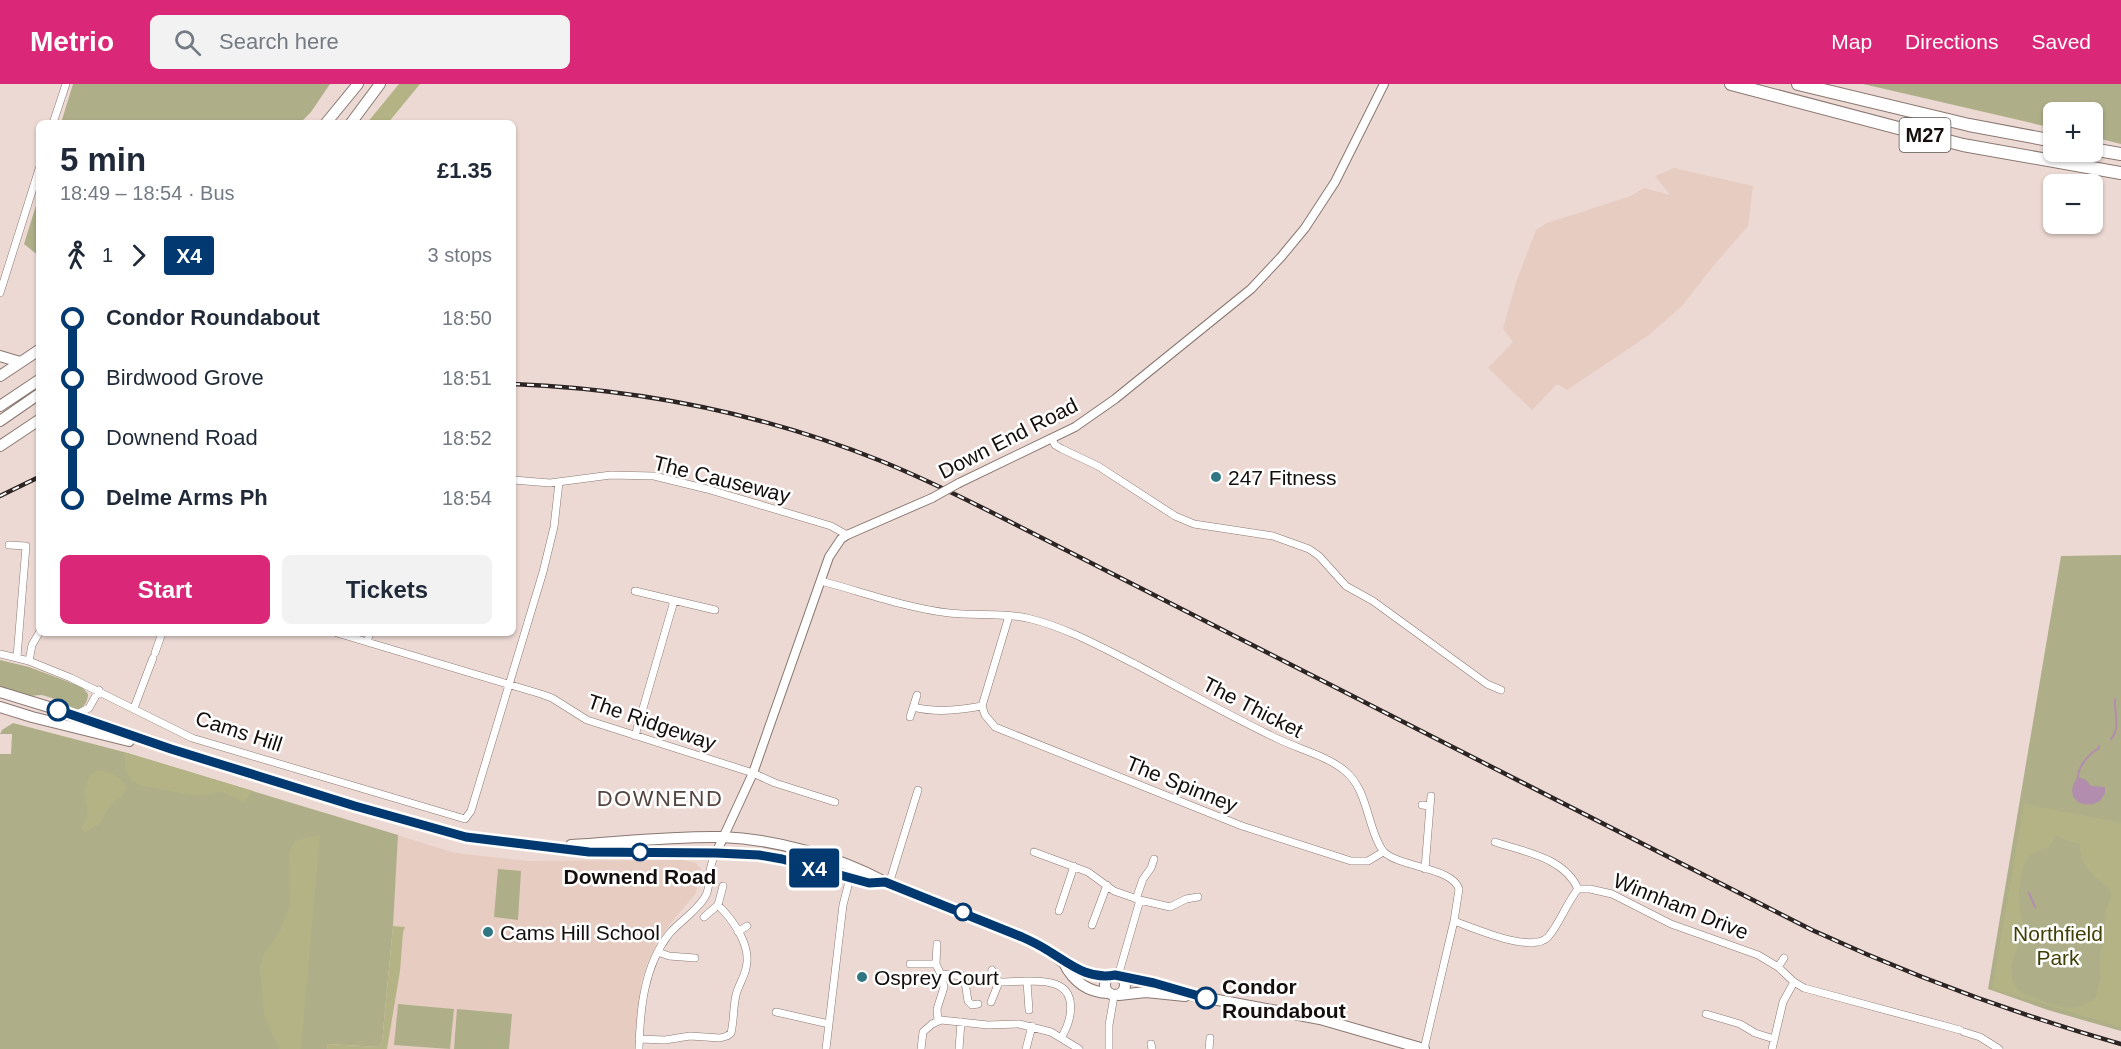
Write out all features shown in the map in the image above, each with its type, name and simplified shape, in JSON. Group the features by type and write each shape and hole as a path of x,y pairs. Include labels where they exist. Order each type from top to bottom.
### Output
{"highway":[{"name":"M27","path":"1731,84 1963,145 2121,173"},
{"name":"M27","path":"1798,84 2043,139"},
{"path":"2103,151 2121,154"}],"main road":[{"path":"327,120 358,84"},
{"path":"353,120 380,84"},
{"path":"0,376 36,352"},
{"path":"0,356 20,362"},
{"path":"0,406 36,382"},
{"path":"0,421 36,396"},
{"path":"0,446 36,422"},
{"name":"Cams Hill","path":"0,692 75,715 171,749 428,828 466,837 589,852 716,853 768,856 869,883 887,883"},
{"name":"Cams Hill","path":"0,707 101,735 171,749"},
{"name":"Cams Hill","path":"540,847 723,837 814,854 865,872 887,883"},
{"path":"887,883 1022,937 1088,975 1154,983 1191,995 1320,1019 1424,1049"},
{"path":"1064,963 1070,975 1094,991 1113,994 1146,992 1191,995"},
{"path":"1113,994 1104,985 1116,977"},
{"path":"1113,994 1123,991 1125,986 1116,977"}],"street":[{"path":"55,120 66,84"},
{"name":"Down End Road","path":"846,535 933,498 1075,427 1115,399 1235,303 1274,265 1305,228 1335,182 1384,84"},
{"path":"0,293 36,179"},
{"path":"1052,439 1062,449 1098,466 1175,516 1194,524 1273,536 1309,549 1346,586 1373,601 1487,684 1501,690"},
{"name":"The Causeway","path":"516,480 560,482 611,475 654,477 707,489 831,526 846,535"},
{"path":"508,684 548,553 560,482"},
{"path":"639,1049 646,981 658,952 669,935 706,896 711,865 753,773 821,581 835,548 846,535"},
{"path":"9,545 26,546 17,657"},
{"name":"The Thicket","path":"821,581 924,609 1028,618 1070,632 1116,654 1276,739 1344,770 1356,781 1383,852"},
{"path":"635,591 716,610"},
{"path":"635,736 674,601"},
{"path":"913,706 930,711 954,711 982,706 1009,616"},
{"path":"29,661 32,645 37,636"},
{"path":"134,708 161,636"},
{"name":"The Ridgeway","path":"347,636 552,698 587,720 836,802"},
{"path":"367,642 369,636"},
{"name":"Cams Hill","path":"0,654 29,661 99,690 192,738 460,819 467,818 471,811 508,684"},
{"path":"75,715 89,708 99,690"},
{"path":"910,717 917,695"},
{"name":"The Spinney","path":"982,706 985,715 995,727 1242,826 1351,861 1368,861 1383,852"},
{"path":"887,883 918,790"},
{"path":"1425,869 1431,796"},
{"path":"1422,805 1430,806"},
{"path":"1454,921 1526,944 1540,942 1546,939 1568,901 1578,889 1569,873 1551,861 1495,842"},
{"path":"1034,852 1074,866 1095,876 1120,894 1138,899 1170,907 1186,899 1198,897"},
{"path":"1383,852 1402,862 1447,877 1457,884 1459,896 1424,1049"},
{"path":"1116,977 1143,879 1154,859"},
{"path":"1059,911 1074,866"},
{"path":"826,1049 843,905 850,878"},
{"path":"1092,925 1107,885"},
{"path":"704,916 718,905 723,886"},
{"name":"Winnham Drive","path":"1578,889 1612,894 1671,924 1758,955 1778,967 1804,988 1962,1031 1980,1037 1999,1049"},
{"path":"639,1039 665,1040 690,1036 720,1038 731,1033 735,999 747,959 738,932 718,905"},
{"path":"738,932 747,926"},
{"path":"937,944 936,964 944,987 937,1009 938,1021"},
{"path":"658,952 669,956 695,958"},
{"path":"1778,967 1784,958"},
{"path":"910,964 936,964"},
{"path":"992,970 999,982"},
{"path":"941,974 964,976 968,1001 972,1005 978,1004"},
{"path":"999,982 1056,984 1069,997 1072,1008 1067,1029 1061,1038"},
{"path":"991,1002 999,982"},
{"path":"1027,982 1029,1010"},
{"path":"1772,1049 1783,1002 1794,982"},
{"path":"1109,1049 1113,994"},
{"path":"776,1012 829,1024"},
{"path":"1706,1014 1740,1024 1755,1033 1774,1039"},
{"path":"921,1049 923,1032 938,1021 1032,1026 1061,1038 1079,1049"},
{"path":"959,1049 961,1022"},
{"path":"1026,1049 1032,1026"},
{"path":"1209,1049 1210,1038"}],"shaded area":[{"path":"1674,168 1753,186 1748,226 1682,306 1649,335 1567,390 1557,384 1532,410 1488,368 1513,342 1503,329 1516,282 1536,230 1547,223 1631,196 1644,188 1670,195 1655,176"},
{"path":"2078,777 2086,780 2091,786 2105,787 2105,793 2100,801 2086,804 2076,800 2072,790"},
{"name":"Cams Hill School","path":"323,812 455,853 527,861 682,860 696,863 701,869 696,893 658,941 648,961 641,983 635,1049 301,1049"}],"green space":[{"path":"73,84 330,84 303,120 62,120"},
{"path":"399,84 420,84 390,120 369,120"},
{"path":"1863,84 2121,84 2121,144 2103,140 2103,102 2043,102 2043,126"},
{"path":"36,206 36,254 24,244"},
{"name":"Northfield Park","path":"2121,555 2121,1031 2048,1010 1988,989 2061,556"},
{"path":"0,660 29,667 82,687 88,694 86,702 76,710 58,700 42,695 28,696 0,687"},
{"path":"13,723 124,752 398,835 393,926 382,1042 379,1047 328,1044 327,1049 0,1049 0,754 11,754 12,734 0,734"},
{"path":"124,752 253,791 244,802 222,792 197,796 139,785 131,780 126,770"},
{"path":"97,770 115,775 127,788 122,796 111,804 99,824 84,833 81,828 88,813 84,790 90,775"},
{"path":"2024,804 2121,823 2121,1027 1992,989","holes":["2056,835 2080,844 2085,864 2093,875 2110,889 2111,896 2106,909 2096,998 2089,1003 2074,1007 2051,1004 2027,995 2014,984 2011,969 2018,945 2025,933 2019,902 2020,883 2025,863 2030,854 2049,847"]},
{"path":"320,835 301,1049 279,1049 264,1015 260,968 264,954 281,929 290,905 289,852 293,843 300,839"},
{"path":"498,869 521,871 518,920 494,917"},
{"path":"393,926 405,927 387,1049 327,1049 328,1044 379,1047 382,1042"},
{"path":"398,1004 454,1009 450,1049 394,1045"},
{"path":"457,1009 512,1014 509,1049 454,1049"}],"waterway":[{"path":"2111,739 2116,730 2115,699"},
{"path":"2078,777 2082,765 2099,746"},
{"path":"2029,893 2035,907"}],"railway":[{"path":"516,384 607,392 700,407 792,430 881,461 989,511 1812,930 1964,993 2121,1044"},
{"path":"0,496 36,478"}],"bus line":[{"name":"X4","path":"58,710 171,749 428,828 466,837 507,844 589,852 759,855 869,883 885,882 939,902 1042,946 1064,963 1087,974 1109,977 1115,975 1154,983 1206,998"}],"place":[{"name":"247 Fitness","path":"1216,477"},
{"name":"Downend Road","path":"640,852"},
{"name":"Cams Hill School","path":"488,932"},
{"name":"Osprey Court","path":"862,977"},
{"name":"Condor Roundabout","path":"1206,998"}],"district":[{"name":"DOWNEND","path":"660,798"}]}
